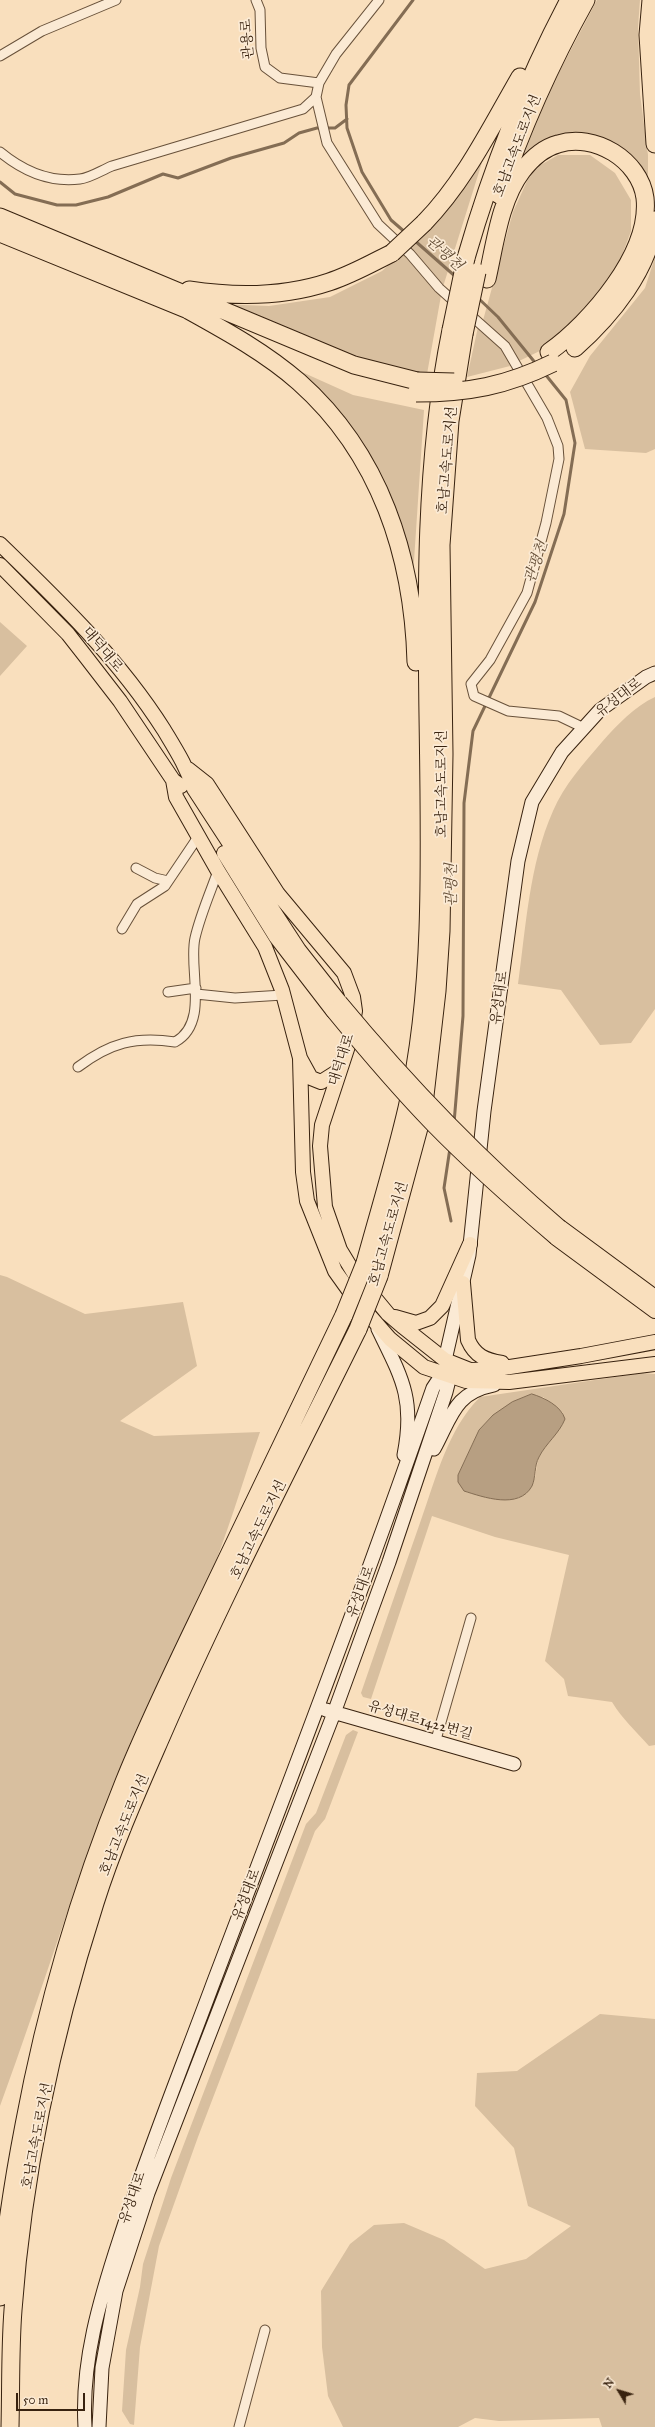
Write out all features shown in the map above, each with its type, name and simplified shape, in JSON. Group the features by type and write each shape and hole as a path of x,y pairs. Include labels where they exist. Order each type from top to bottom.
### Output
{"highway":[{"path":"154,282 180,289 220,294 287,292 330,282 392,253 441,206 462,176 568,0"},
{"name":"호남고속도로지선","path":"10,2427 13,2311 27,2192 44,2096 67,1995 96,1900 132,1805 194,1662 358,1328 379,1276 423,1113 438,991 441,931 444,754 441,544 447,450 455,432 463,334 466,258 502,146 527,85 568,0"},
{"name":"호남고속도로지선","path":"482,276 492,217 514,152 540,89 586,0"},
{"path":"651,0 648,35 655,144"},
{"path":"463,334 515,181 540,152 559,143 582,141 612,152 632,168 639,179 645,199 643,220 634,248 619,279 595,311 551,357"},
{"path":"0,217 354,365 416,387"},
{"path":"0,233 349,374 454,393 488,388 525,376 551,357 591,333 617,303 645,254 655,220"},
{"path":"188,310 220,327 279,366 318,400 361,454 391,515 405,566 416,648 420,914 428,929"},
{"name":"호남고속도로지선","path":"0,2297 2,2257 12,2188 32,2084 59,1971 92,1866 125,1780 183,1651 344,1315 365,1264 407,1107 418,1049 428,929 428,544 430,474 436,417 463,334"}],"main road":[{"name":"대덕대로","path":"0,544 97,640 153,714 188,769 194,789 337,1006"},
{"name":"대덕대로","path":"0,565 68,634 120,701 173,780 186,790 276,937 337,1006"},
{"name":"유성대로","path":"85,2427 84,2399 89,2359 101,2298 136,2187 318,1707 433,1388 444,1366 463,1283 470,1244 484,1111 518,861 532,802 562,752 600,710 646,677 655,673"},
{"name":"대덕대로","path":"188,769 207,784 278,894 344,973 353,997 355,1011 350,1043 322,1124 320,1164 325,1208 340,1250 354,1273 388,1314 444,1366"},
{"name":"대덕대로","path":"173,780 176,797 198,837 265,947 283,995 300,1058 303,1172 307,1201 335,1271 355,1299 376,1324 424,1367 444,1366"},
{"path":"337,1006 454,1131 511,1185 558,1233 655,1311"},
{"path":"300,1058 311,1078 321,1082 340,1070"},
{"path":"558,1233 655,1297"},
{"path":"388,1314 416,1323 434,1314 442,1306 470,1244"},
{"path":"463,1283 468,1340 471,1348 485,1360 516,1365"},
{"path":"376,1324 394,1337 402,1337 402,1326"},
{"path":"376,1324 400,1373 408,1405 404,1452 396,1493"},
{"path":"444,1366 470,1370 516,1365 622,1350 655,1342"},
{"path":"418,1476 455,1409 463,1398 480,1387 655,1364"},
{"name":"유성대로","path":"98,2427 102,2368 116,2291 148,2193 334,1713 418,1476 446,1392 448,1384 444,1366"},
{"path":"444,1366 466,1381 509,1382"},
{"name":"유성대로1422번길","path":"318,1707 435,1743 514,1764"}],"street":[{"path":"0,56 42,31 116,0"},
{"name":"관용로","path":"256,0 260,10 261,48 265,67 280,78 319,83"},
{"path":"379,0 336,54 319,83 317,101 327,143 378,224 410,254 439,288 504,346 547,418 558,446 559,459 553,488 527,593 490,660 471,684 474,696 508,711 559,716 584,728"},
{"path":"0,152 17,166 35,174 63,179 81,179 112,166 303,109 317,101"},
{"path":"122,929 137,904 158,891 168,881 198,837"},
{"path":"136,868 155,878 168,881"},
{"path":"78,1068 98,1052 130,1041 175,1042 190,1027 196,991 194,939 218,871"},
{"path":"168,992 196,991 235,998 283,995"},
{"path":"435,1743 471,1618"},
{"path":"239,2427 265,2330"}],"shaded area":[{"path":"597,0 640,0 638,27 640,94 648,155 648,192 627,159 544,141 522,156 545,99"},
{"path":"558,155 590,155 615,173 631,200 631,231 616,272 595,303 550,346 517,362 482,324 513,212 532,170"},
{"path":"484,156 442,290 427,374 355,360 218,304 269,306 330,297 382,271 436,222"},
{"path":"655,257 655,449 646,453 585,449 570,392 590,356 645,288"},
{"path":"478,327 503,348 510,366 467,377"},
{"path":"293,368 353,395 424,410 413,576 398,520"},
{"path":"0,622 27,646 0,676"},
{"path":"655,697 655,1009 631,1043 600,1045 561,990 518,984 526,918 533,874 545,832 553,811 563,792 581,766 614,729 640,705"},
{"path":"0,1275 85,1314 183,1302 197,1366 120,1421 154,1436 260,1432 214,1567 187,1628 135,1732 109,1797 0,2106"},
{"path":"642,1373 655,1374 655,1745 649,1746 625,1720 612,1702 568,1696 564,1679 545,1661 569,1555 495,1537 432,1516 371,1699 363,1697 361,1693 444,1455 459,1424 480,1397","holes":["543,1397 563,1413 538,1459 535,1478 519,1498 509,1499 493,1497 479,1490 458,1475 479,1430 493,1415"]},
{"path":"532,1394 556,1406 563,1414 565,1419 539,1457 536,1464 532,1486 519,1498 510,1500 500,1500 464,1491 458,1482 458,1475 479,1430 493,1415 512,1402"},
{"path":"353,1730 358,1732 325,1819 315,1831 198,2137 159,2246 140,2347 134,2425 130,2424 122,2411 126,2350 140,2287 143,2264 171,2178 306,1824 316,1813 346,1735"},
{"path":"600,2014 655,2019 655,2427 602,2427 599,2418 499,2421 475,2418 458,2427 343,2427 328,2396 322,2347 321,2291 350,2244 374,2225 404,2223 444,2240 485,2269 526,2259 571,2226 528,2206 514,2148 475,2106 477,2073 517,2071"}],"waterway":[{"name":"관평천","path":"406,233 391,220 362,172 347,128 346,105 349,85 413,0"},
{"path":"0,182 15,194 57,205 76,205 108,197 163,174 178,178 231,158 284,143 299,133 317,128 335,128 347,119"},
{"name":"관평천","path":"414,240 456,277"},
{"name":"관평천","path":"477,297 498,317 537,365"},
{"name":"관평천","path":"454,1123 463,1016 464,803 473,731 535,602 564,514 575,443 566,400 545,374"},
{"name":"관평천","path":"450,1148 444,1188 451,1221"}]}
